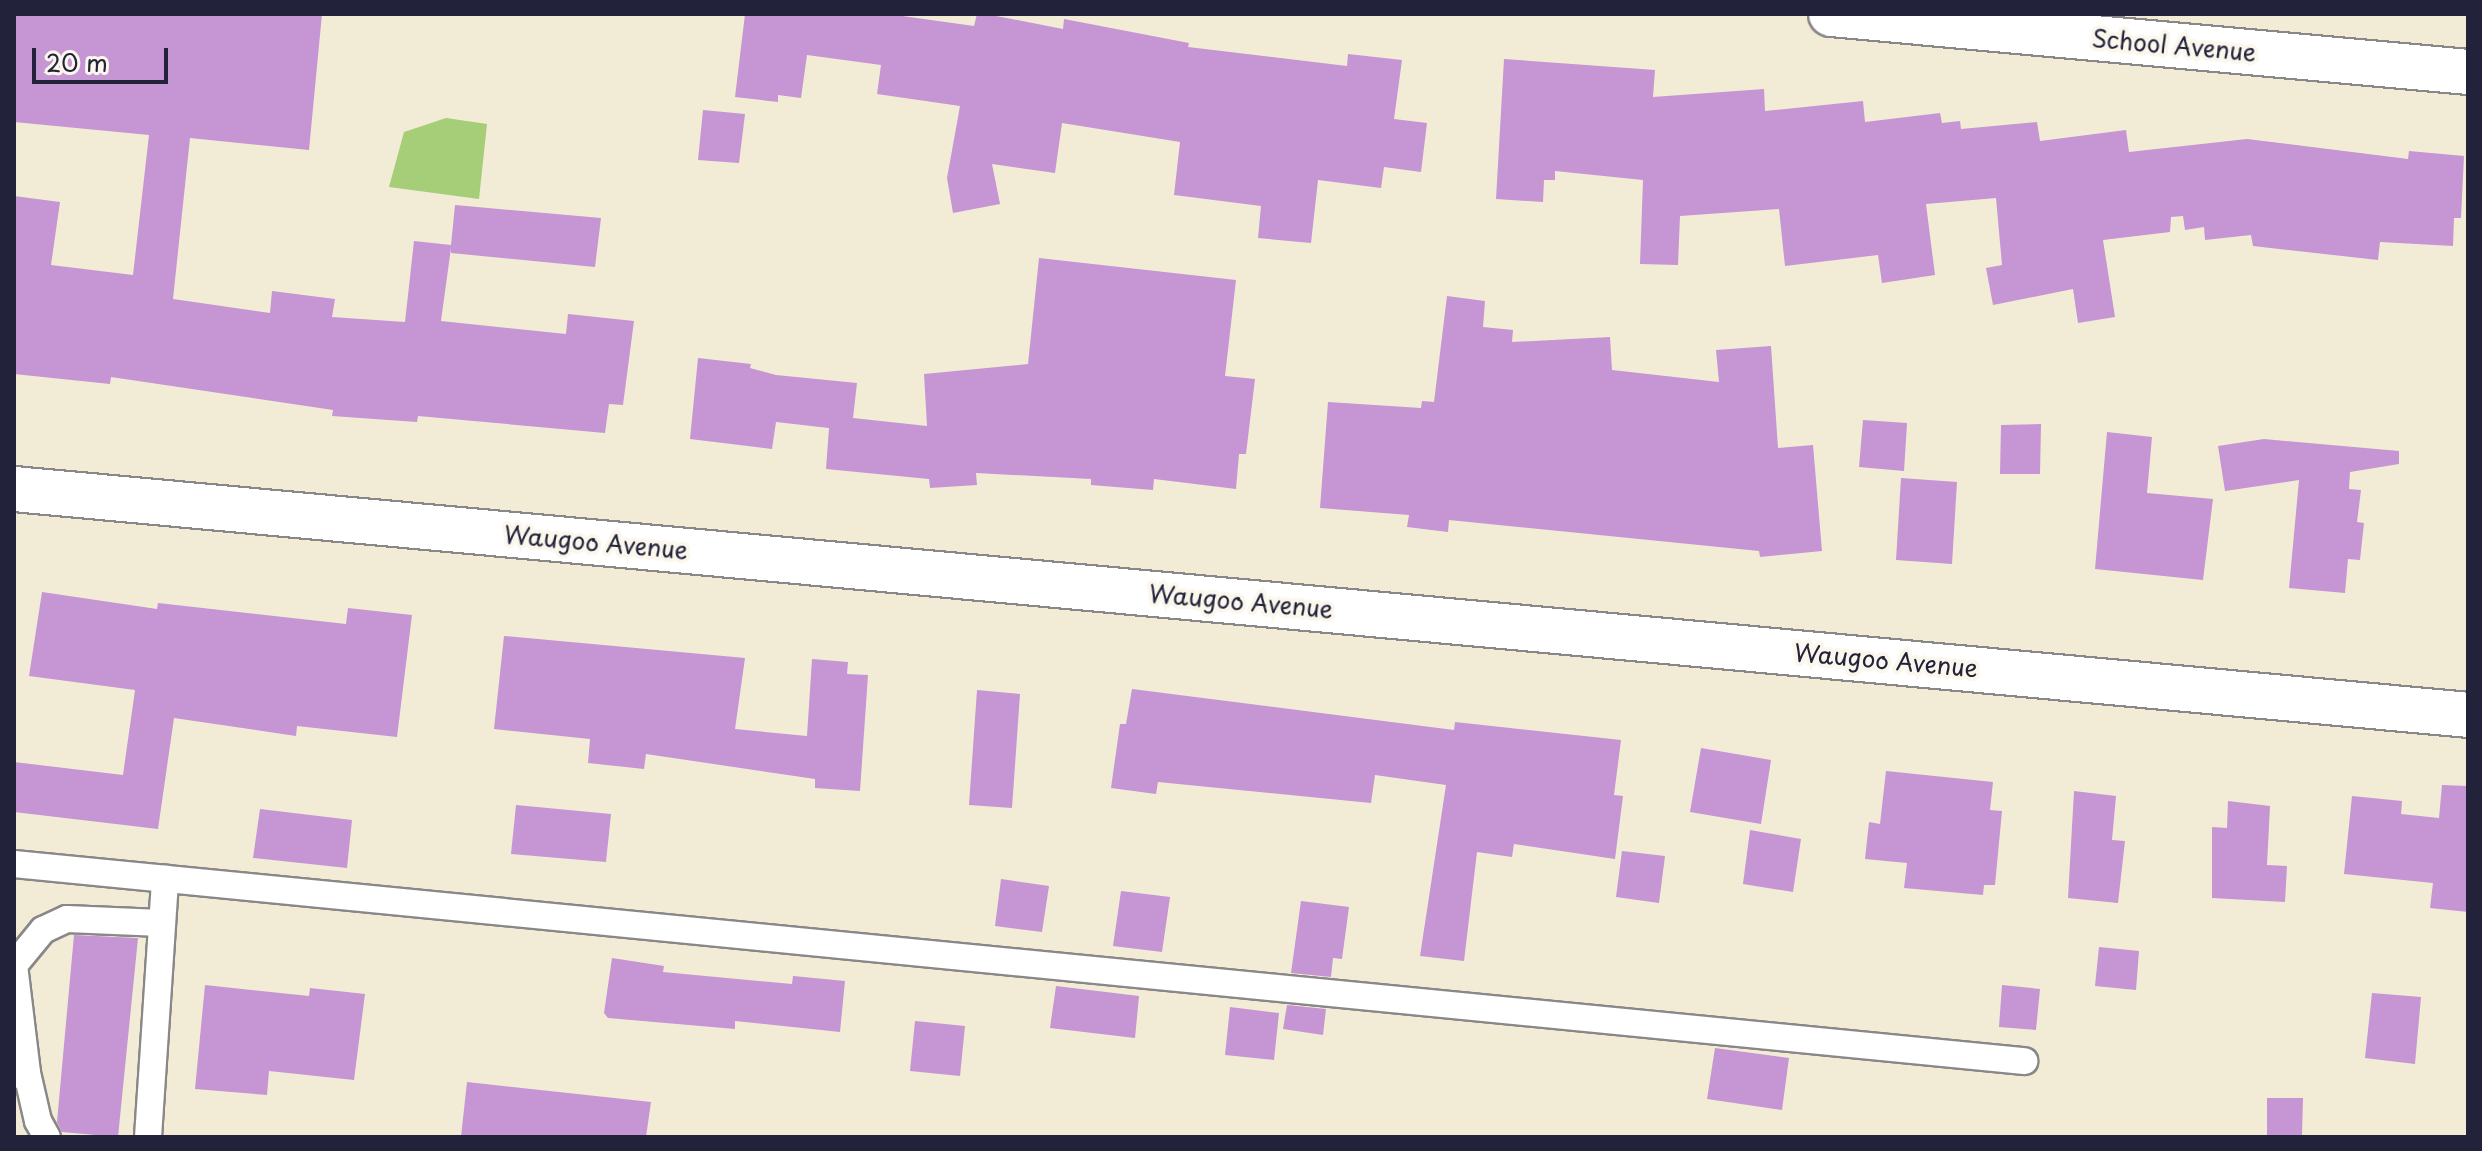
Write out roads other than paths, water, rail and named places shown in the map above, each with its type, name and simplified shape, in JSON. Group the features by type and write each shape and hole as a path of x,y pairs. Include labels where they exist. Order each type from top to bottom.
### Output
{"street":[{"name":"School Avenue","path":"1831,14 2468,72"},
{"name":"Waugoo Avenue","path":"14,489 2468,715"}],"lane":[{"path":"14,864 2024,1061"},
{"path":"148,1137 165,879"},
{"path":"47,1137 21,1074 15,964 43,930 67,919 161,923"}]}
